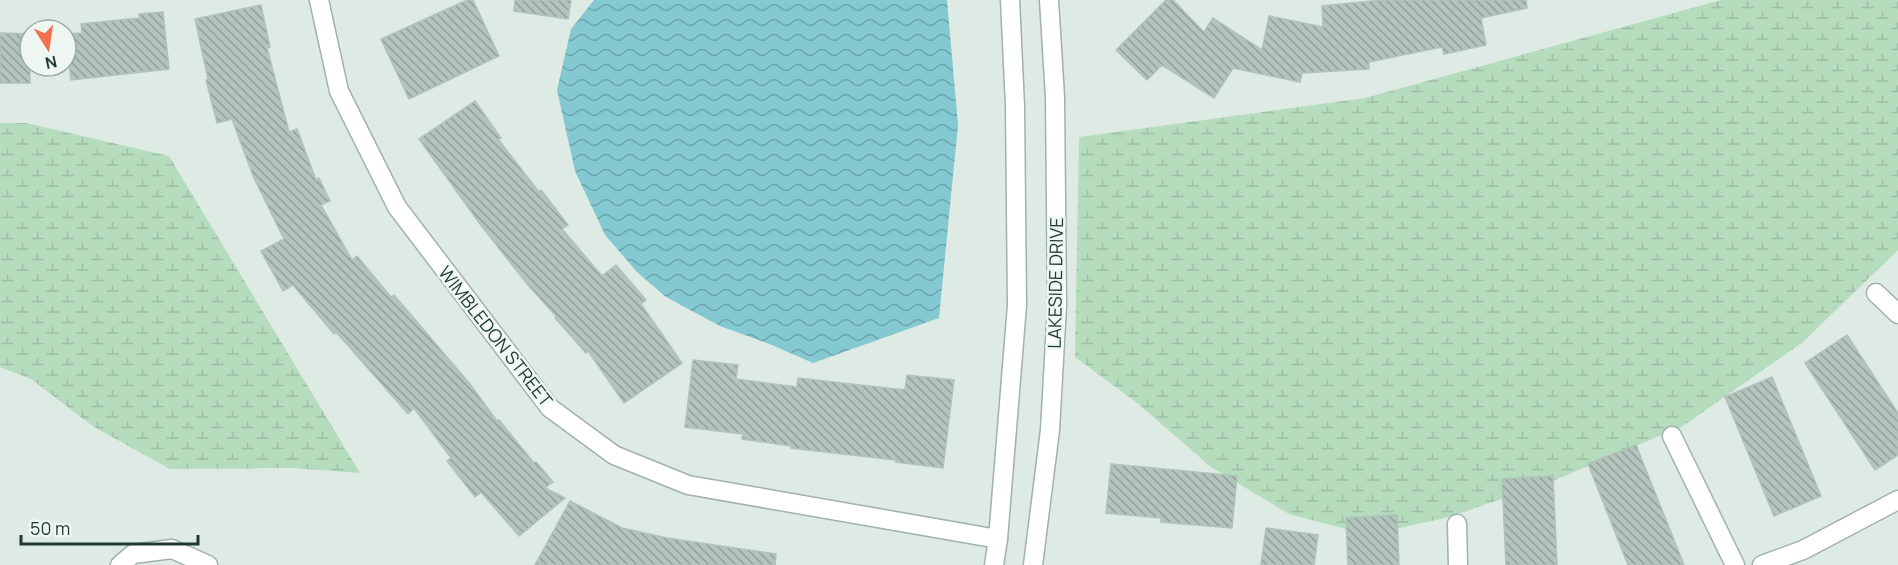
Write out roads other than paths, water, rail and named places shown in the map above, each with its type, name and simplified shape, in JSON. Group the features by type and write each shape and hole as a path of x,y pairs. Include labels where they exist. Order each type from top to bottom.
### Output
{"street":[{"name":"WIMBLEDON STREET","path":"319,0 339,91 398,207 550,408 614,455 688,485 999,539"},
{"name":"LAKESIDE DRIVE","path":"994,565 999,539 1017,305 1015,106 1010,0"},
{"name":"LAKESIDE DRIVE","path":"1033,565 1050,430 1057,306 1055,97 1049,0"},
{"path":"1876,293 1898,314"},
{"path":"1672,436 1735,565"},
{"path":"1762,565 1807,557 1898,500"},
{"path":"1457,524 1458,565"},
{"path":"120,565 133,554 172,549 208,565"}],"water":[{"path":"594,0 947,0 958,125 939,318 813,363 720,326 666,297 637,272 605,235 575,171 557,90 571,29"}]}
